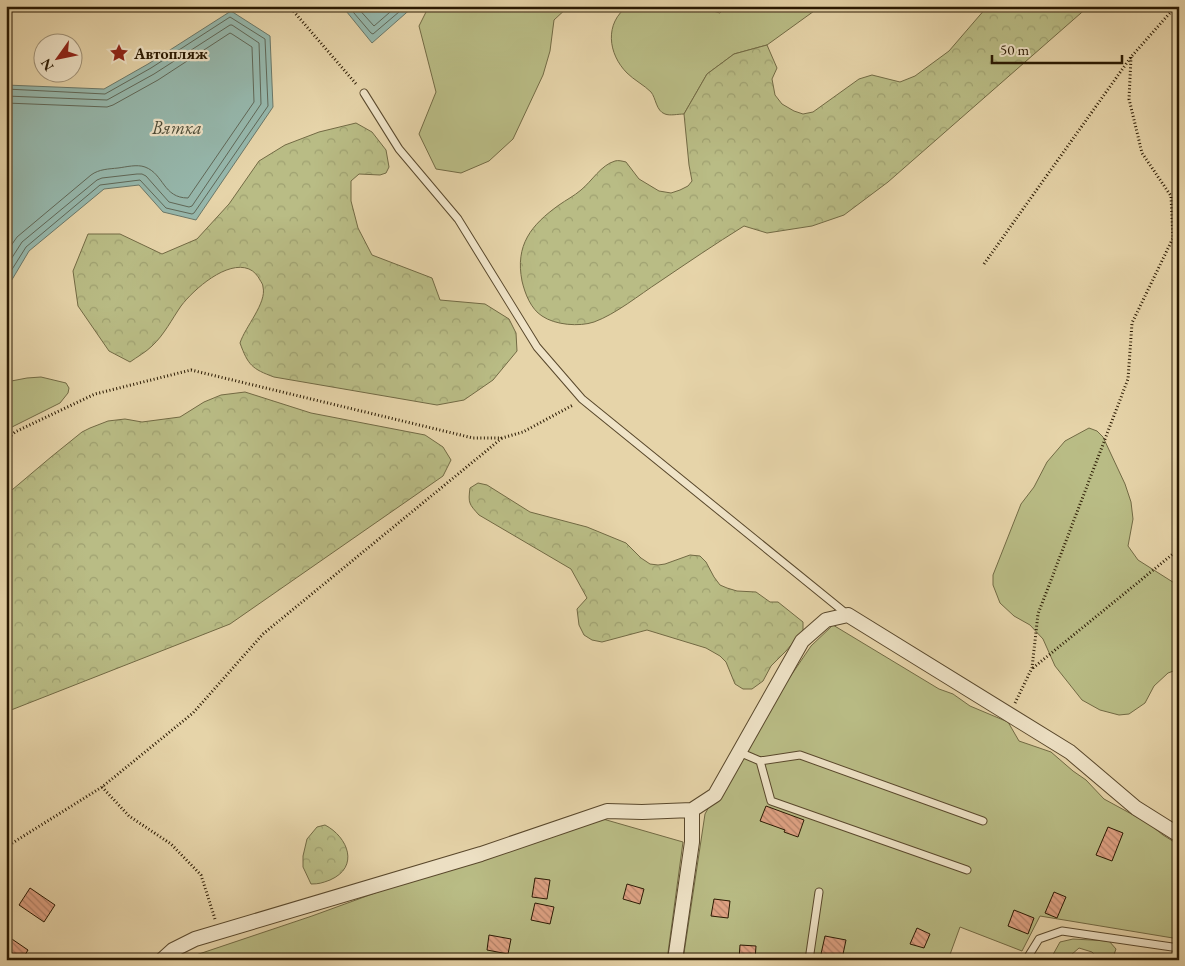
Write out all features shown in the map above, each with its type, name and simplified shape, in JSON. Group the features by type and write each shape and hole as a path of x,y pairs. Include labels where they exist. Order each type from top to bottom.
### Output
{"street":[{"path":"162,960 174,950 195,939 481,854 607,811 692,810 715,795 802,641 826,620 848,615 1070,752 1136,808 1179,835"},
{"path":"676,960 692,842 692,810"}],"lane":[{"path":"364,93 399,149 458,219 536,346 582,399 848,615"},
{"path":"740,752 760,761 800,755 983,821"},
{"path":"760,761 772,801 967,870"},
{"path":"809,960 818,892"},
{"path":"1026,960 1039,939 1062,931 1179,948"}],"path":[{"path":"289,6 364,93"},
{"path":"984,264 1131,57 1176,6"},
{"path":"1010,715 1032,668 1038,614 1128,379 1132,322 1173,238 1170,196 1142,153 1129,99 1131,57"},
{"path":"6,440 15,432 95,394 191,370 473,438 502,438 523,432 582,399"},
{"path":"6,848 102,786 193,713 263,634 502,438"},
{"path":"1032,668 1179,549"},
{"path":"102,786 128,816 172,844 201,875 219,932"}],"green space":[{"path":"429,6 569,6 554,20 550,51 543,75 513,139 489,161 461,173 436,169 419,134 436,92 419,26"},
{"path":"628,6 695,6 720,13 726,6 821,6 767,45 734,54 707,74 684,114 672,115 665,114 660,110 651,92 627,73 616,57 611,39 612,30 620,13"},
{"path":"984,6 1089,6 888,182 844,215 812,226 767,233 744,226 619,309 602,319 588,324 574,325 547,319 538,313 532,305 523,286 520,268 523,246 533,228 540,220 581,190 605,166 615,161 626,162 639,179 659,191 671,193 688,186 692,181 684,114 707,74 734,54 767,45 777,68 772,79 775,95 782,104 803,114 813,112 859,79 872,75 900,82 915,76 949,51 986,8"},
{"path":"356,123 372,132 386,150 389,167 386,173 380,175 359,174 351,181 351,201 358,228 372,255 432,278 440,300 485,304 509,319 516,333 517,351 493,380 464,400 437,405 274,377 267,374 256,369 248,361 240,343 259,308 262,300 263,286 253,271 240,267 221,272 202,284 181,306 156,342 130,362 109,351 78,306 73,271 88,234 120,234 162,254 197,239 229,204 259,161 285,145 319,132"},
{"path":"41,377 66,383 69,388 68,393 60,403 6,430 6,382"},
{"path":"245,392 311,413 425,435 443,447 451,460 443,476 230,624 6,712 6,495 82,432 90,428 108,421 125,419 142,422 180,417 204,402 221,395"},
{"path":"1089,428 1097,431 1103,437 1125,484 1131,502 1133,519 1128,546 1138,560 1179,586 1179,669 1168,673 1154,686 1145,703 1129,714 1119,715 1100,710 1082,700 1055,666 1043,639 1030,625 1014,616 1000,603 993,585 993,575 1021,504 1034,487 1047,462 1065,441"},
{"path":"478,483 487,485 530,512 587,527 626,543 650,564 665,564 690,555 700,556 706,562 720,585 737,591 756,592 770,602 778,602 803,622 803,631 771,666 763,681 752,689 743,689 735,684 726,662 706,648 647,630 602,642 592,640 584,635 579,625 577,609 587,598 571,569 479,515 471,506 469,497 470,488"},
{"path":"833,625 939,689 953,694 970,706 1008,722 1019,741 1051,752 1086,780 1104,799 1148,823 1179,845 1179,939 1040,916 1022,951 960,927 948,960 683,960 705,814 739,752 811,646"},
{"path":"603,819 683,842 667,960 181,960 397,885"},
{"path":"325,825 333,830 345,844 348,860 345,868 330,880 311,884 303,867 303,856 307,839 317,827"},
{"path":"1073,939 1109,941 1116,949 1112,960 1099,960 1092,952 1079,948 1071,955 1070,960 1050,960 1060,942"}],"water":[{"path":"342,6 414,6 372,43"},
{"name":"Вятка","path":"231,11 270,36 273,107 196,220 163,212 139,185 104,189 29,251 6,291 6,85 104,89 148,64"}],"building":[{"path":"766,806 804,820 798,837 760,821"},
{"path":"1108,827 1123,833 1112,861 1096,855"},
{"path":"535,878 550,880 547,899 532,897"},
{"path":"627,884 644,889 640,904 623,899"},
{"path":"30,888 55,905 44,922 19,905"},
{"path":"1054,892 1066,897 1057,918 1045,913"},
{"path":"714,899 730,901 728,918 711,916"},
{"path":"535,903 554,907 550,924 531,920"},
{"path":"1014,910 1034,918 1028,934 1008,926"},
{"path":"917,928 930,934 924,948 910,944"},
{"path":"6,935 28,950 22,960 6,960"},
{"path":"489,935 511,939 508,954 487,950"},
{"path":"825,936 846,940 842,959 821,954"},
{"path":"740,945 756,946 755,960 739,960"}],"place":[{"name":"Автопляж","path":"119,53"}]}
